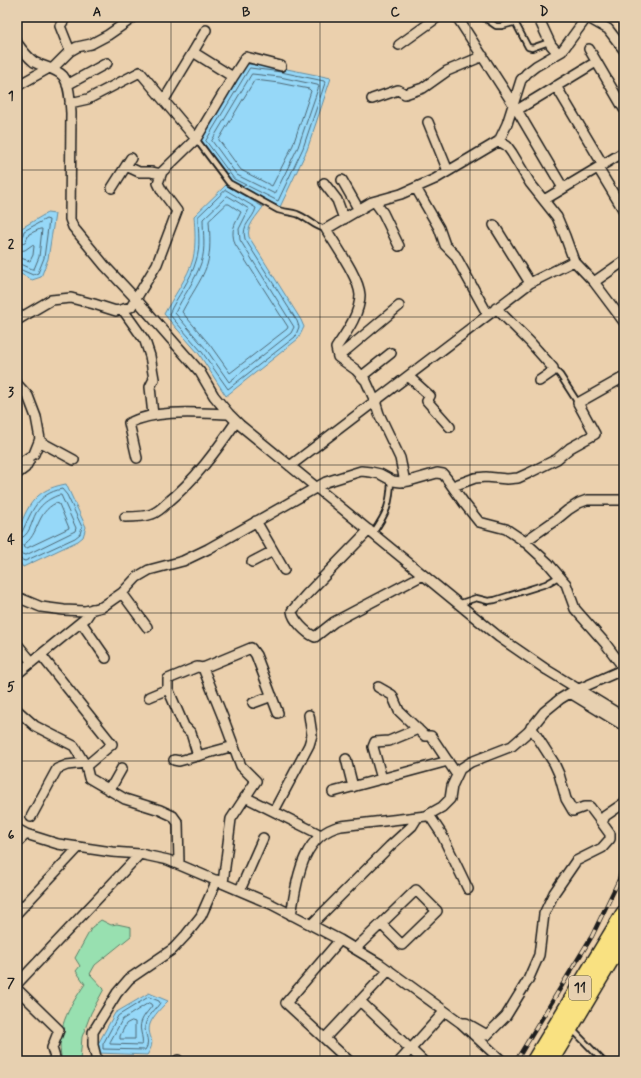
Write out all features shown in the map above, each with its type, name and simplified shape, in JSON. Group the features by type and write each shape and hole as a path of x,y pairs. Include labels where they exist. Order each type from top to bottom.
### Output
{"highway":[{"name":"11","path":"535,1061 624,914"},
{"name":"11","path":"550,1061 624,937"}],"street":[{"path":"66,17 60,26 70,51"},
{"path":"17,86 51,69 70,51 77,47 91,44 108,35 134,17"},
{"path":"399,45 410,42 438,17"},
{"path":"457,17 515,107 563,188"},
{"path":"538,17 549,42 558,54"},
{"path":"405,482 400,458 379,414 366,381 356,370 338,357 336,348 351,324 358,308 360,295 354,277 326,229 375,202 401,194 435,179 499,141 515,107 521,80 536,66 562,51 587,17 608,29 624,50"},
{"path":"164,100 206,30"},
{"path":"17,43 34,61 63,76 67,85 70,103 70,219 73,227 104,266 136,299 200,372 214,396 236,422 499,637 624,726"},
{"path":"589,50 624,109"},
{"path":"193,52 233,77"},
{"path":"372,99 398,90 405,94 423,88 446,71 483,56"},
{"path":"17,320 51,300 71,298 116,312 131,307 157,264 177,211 158,183 161,174 196,139 246,57 281,66"},
{"path":"515,107 556,86 596,62"},
{"path":"67,85 107,63"},
{"path":"70,103 88,99 140,72 196,139"},
{"path":"556,86 624,211"},
{"path":"428,122 448,171"},
{"path":"499,141 507,146 530,183 561,225 574,260 594,282 624,322"},
{"path":"544,200 624,152"},
{"path":"112,188 131,158"},
{"path":"126,166 139,172 161,174"},
{"path":"342,180 359,210"},
{"path":"324,183 337,200 344,219"},
{"path":"416,188 439,228 445,245 455,255 488,315"},
{"path":"375,202 383,213 399,246"},
{"path":"494,225 530,283"},
{"path":"290,466 530,283 574,260"},
{"path":"594,282 624,261"},
{"path":"338,357 399,306"},
{"path":"496,308 530,342 553,368 552,372 539,381"},
{"path":"123,310 145,341 150,356 154,379 150,387 153,416"},
{"path":"362,376 391,353"},
{"path":"408,376 430,396 427,400 450,427"},
{"path":"453,486 475,478 518,478 557,459 570,448 595,434 578,403 624,377"},
{"path":"17,384 28,396 36,417 40,438 25,468 17,474"},
{"path":"137,458 129,423 153,416 189,413 229,414"},
{"path":"125,517 154,514 172,499 187,486 210,459 236,422"},
{"path":"39,441 74,460"},
{"path":"18,463 32,455"},
{"path":"17,597 41,607 85,611 102,607 122,593 137,577 149,570 182,561 208,549 316,487 326,482 361,471 380,474 391,480 405,482 437,473 443,474 479,522 506,529 524,542 548,563 560,576 566,584 574,608 620,663 623,672 574,691 560,699 544,712 512,746 471,762 460,770 452,786 450,799 442,807 429,815 417,818 341,826 332,828 321,835 311,845 304,860 298,878 291,914"},
{"path":"524,542 579,503 587,500 624,500"},
{"path":"256,521 284,570"},
{"path":"371,532 292,610 293,615 309,634 315,637 334,622 423,575"},
{"path":"252,562 273,551"},
{"path":"122,593 147,627"},
{"path":"17,674 86,618 92,609"},
{"path":"81,622 106,658"},
{"path":"17,644 32,662"},
{"path":"198,756 191,733 184,726 168,689 168,679 197,667 203,668 251,648 256,654 278,713"},
{"path":"31,817 57,769 67,765 86,764 112,744 41,655"},
{"path":"97,1061 93,1045 93,1032 117,993 129,978 173,949 201,916 220,881 231,819 256,781 241,766 203,668"},
{"path":"378,687 392,695 399,711 425,736 431,736 457,775"},
{"path":"149,697 168,689"},
{"path":"574,691 624,718"},
{"path":"253,703 272,696"},
{"path":"17,710 35,726 74,746 86,764 89,778 126,799 160,810 173,816 178,823 179,863"},
{"path":"274,812 309,745 312,735 309,715"},
{"path":"461,1024 466,1023 488,1035 506,1016 528,980 539,955 544,914 554,893 576,861 602,848 610,839 610,834 590,807 584,807 573,811 566,799 559,774 554,763 531,727"},
{"path":"382,779 373,747 375,742 389,741 418,729"},
{"path":"174,760 179,761 234,746"},
{"path":"346,759 353,787"},
{"path":"333,792 448,761"},
{"path":"107,788 112,784 122,768"},
{"path":"245,797 321,835"},
{"path":"602,823 605,816 624,803"},
{"path":"429,815 441,833 468,889"},
{"path":"311,925 412,826 417,818"},
{"path":"17,829 26,834 58,844 112,852 140,854 179,863 291,914 340,940 389,970 461,1024 502,1061"},
{"path":"17,843 26,834"},
{"path":"240,890 263,838"},
{"path":"17,913 78,847"},
{"path":"17,984 140,854"},
{"path":"354,949 416,890 437,911 402,945 381,924"},
{"path":"340,940 286,1003 350,1061"},
{"path":"325,1038 389,970"},
{"path":"17,989 59,1030 52,1048 56,1061"},
{"path":"360,1002 423,1061"},
{"path":"400,1061 444,1012"}],"lane":[{"path":"483,17 496,26 513,23 516,24 528,47 532,48 549,42"},
{"path":"196,139 228,183 278,210 286,213 295,213 305,217 318,228 326,229"},
{"path":"553,368 560,375 578,403"},
{"path":"371,532 381,522 389,505 391,480"},
{"path":"458,604 476,598 488,601 495,600 546,584 560,576"},
{"path":"570,1027 603,1061"}],"green space":[{"path":"101,920 111,925 117,924 131,927 131,936 95,965 90,974 104,989 91,1013 82,1037 80,1061 62,1061 60,1039 64,1020 73,1002 85,984 76,971 80,966 75,958 92,927"}],"water":[{"path":"247,64 282,68 331,78 307,150 280,207 231,182 200,141"},
{"path":"226,185 263,207 249,229 249,237 304,327 298,339 226,396 199,354 164,314 184,279 193,259 195,243 194,216"},
{"path":"47,213 55,214 48,259 41,277 32,280 17,272 17,239 19,238 20,229"},
{"path":"66,484 86,527 83,537 78,541 23,567 19,560 17,551 17,540 19,530 27,510 32,502 44,491"},
{"path":"149,993 168,1001 151,1021 149,1032 152,1045 147,1055 98,1053 98,1044 115,1013"}],"railway":[{"path":"516,1061 592,936 619,880 624,860"}]}
